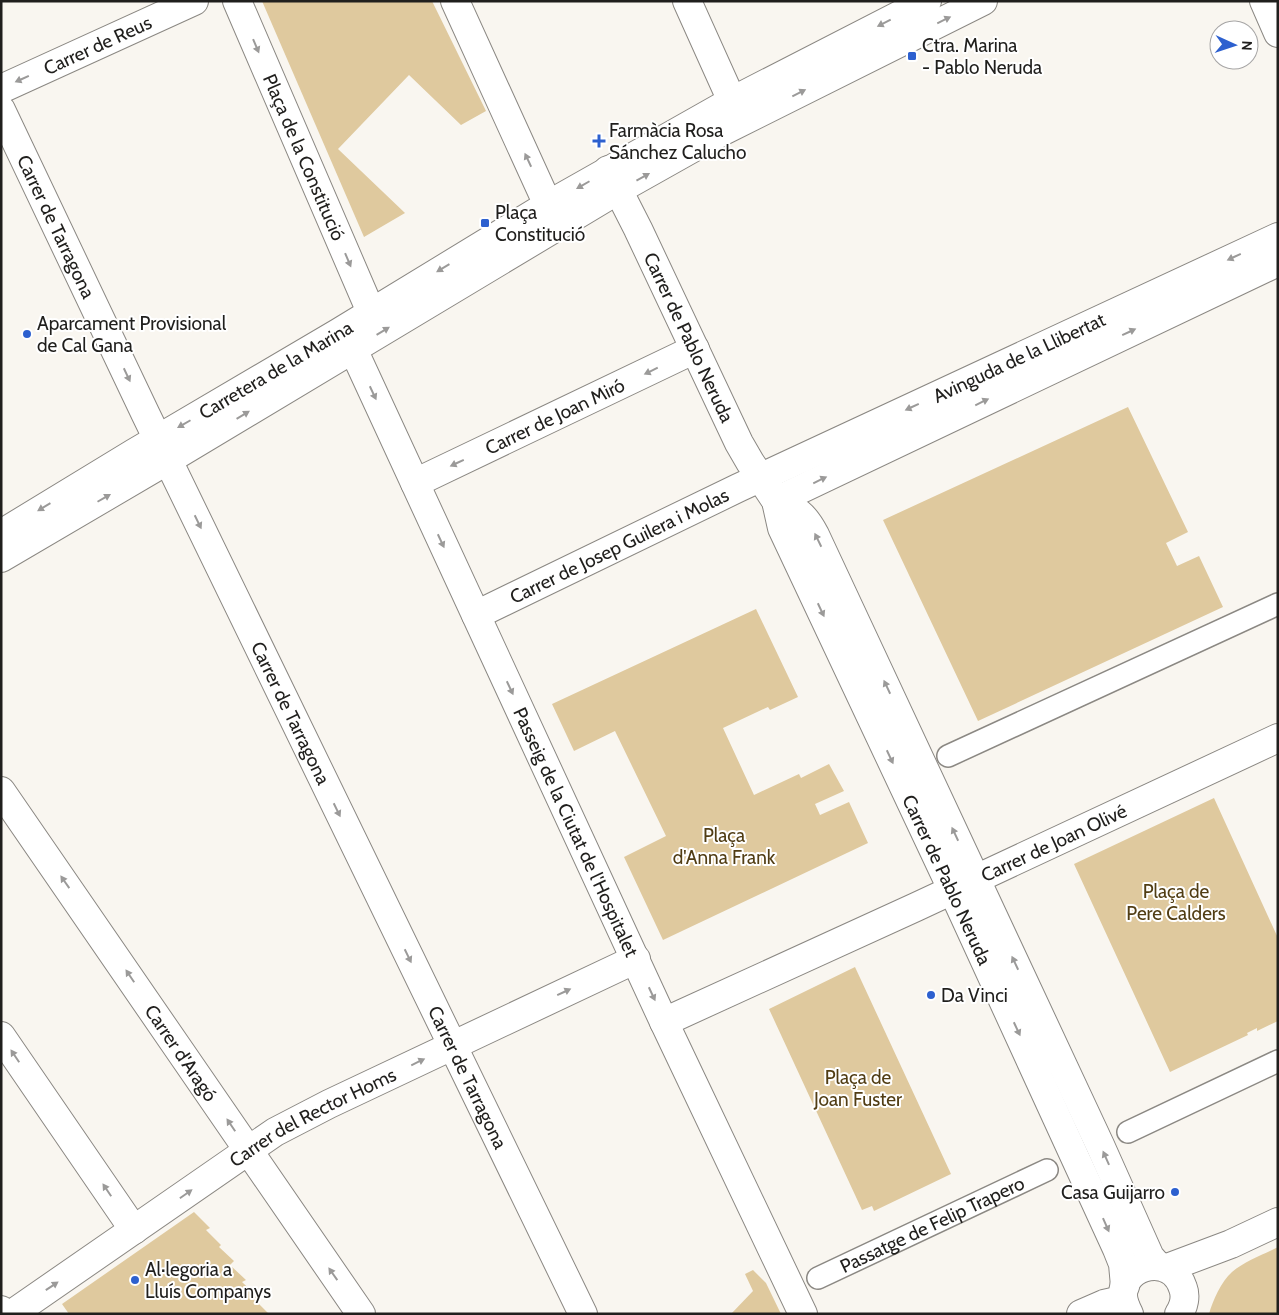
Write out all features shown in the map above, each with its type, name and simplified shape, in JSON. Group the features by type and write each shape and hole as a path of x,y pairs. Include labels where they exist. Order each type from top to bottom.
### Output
{"street":[{"name":"Carrer de Reus","path":"1,89 194,1"},
{"name":"Plaça de la Constitució","path":"237,1 371,312"},
{"path":"455,1 548,205"},
{"path":"687,1 732,101 744,111 755,115"},
{"name":"Carretera de la Marina","path":"1,534 353,349 536,240 613,180 732,101 928,1"},
{"name":"Carretera de la Marina","path":"1,558 371,312 548,205 613,180 723,132 983,1"},
{"path":"1269,4 1278,33"},
{"path":"723,132 729,123 732,113 732,101"},
{"name":"Carrer de Tarragona","path":"1,110 163,450 583,1314"},
{"name":"Carrer de Pablo Neruda","path":"613,180 739,443 776,501 782,528 1100,1145 1150,1257 1162,1267 1176,1274 1181,1282 1181,1308"},
{"name":"Carretera de la Marina","path":"536,240 548,224 550,214 548,205"},
{"name":"Avinguda de la Llibertat","path":"761,477 1278,237"},
{"name":"Avinguda de la Llibertat","path":"776,501 1278,262"},
{"name":"Passeig de la Ciutat de l'Hospitalet","path":"353,349 664,1022 803,1314"},
{"name":"Carrer de Joan Miró","path":"415,483 695,350"},
{"name":"Carrer de Josep Guilera i Molas","path":"476,615 761,477"},
{"path":"948,756 1278,604"},
{"name":"Carrer de Joan Olivé","path":"664,1022 1278,738"},
{"name":"Carrer d'Aragó","path":"1,791 361,1314"},
{"name":"Carrer de Pablo Neruda","path":"964,884 1123,1264 1126,1302"},
{"name":"Carrer del Rector Homs","path":"12,1314 275,1132 452,1045 636,959"},
{"path":"1,1036 134,1230"},
{"path":"1128,1132 1278,1061"},
{"name":"Passatge de Felip Trapero","path":"818,1278 1047,1170"},
{"path":"1080,1314 1104,1304 1126,1302 1130,1277 1137,1270 1146,1266 1162,1267 1231,1244 1278,1222"},
{"path":"1181,1308 1211,1260 1231,1244"},
{"path":"1,1310 4,1314"}],"green space":[{"path":"262,1 432,1 486,111 461,125 409,75 338,149 405,213 364,237"},
{"path":"1128,407 1188,532 1166,543 1177,566 1199,556 1223,607 978,721 883,520"},
{"name":"Plaça d'Anna Frank","path":"756,609 798,697 770,710 768,707 723,728 754,795 799,774 801,778 829,764 844,791 815,804 820,815 849,802 868,843 663,940 624,857 666,836 615,731 574,751 552,704"},
{"name":"Plaça de Pere Calders","path":"1214,798 1278,938 1278,1021 1257,1031 1257,1028 1247,1033 1248,1035 1170,1072 1074,864"},
{"name":"Plaça de Joan Fuster","path":"855,967 951,1174 874,1211 872,1206 862,1210 769,1009"},
{"path":"194,1212 210,1228 206,1230 221,1245 219,1247 234,1261 230,1265 246,1280 242,1282 258,1297 254,1299 269,1314 69,1314 62,1304"},
{"path":"1278,1247 1278,1314 1209,1314 1224,1281 1232,1272 1248,1261"},
{"path":"753,1270 766,1283 781,1314 731,1314 753,1291 745,1274"}],"place":[{"name":"Ctra. Marina - Pablo Neruda","path":"912,56"},
{"name":"Farmàcia Rosa Sánchez Calucho","path":"599,141"},
{"name":"Plaça Constitució","path":"485,223"},
{"name":"Aparcament Provisional de Cal Gana","path":"27,334"},
{"name":"Da Vinci","path":"931,995"},
{"name":"Casa Guijarro","path":"1175,1192"},
{"name":"Al·legoria a Lluís Companys","path":"135,1280"}]}
